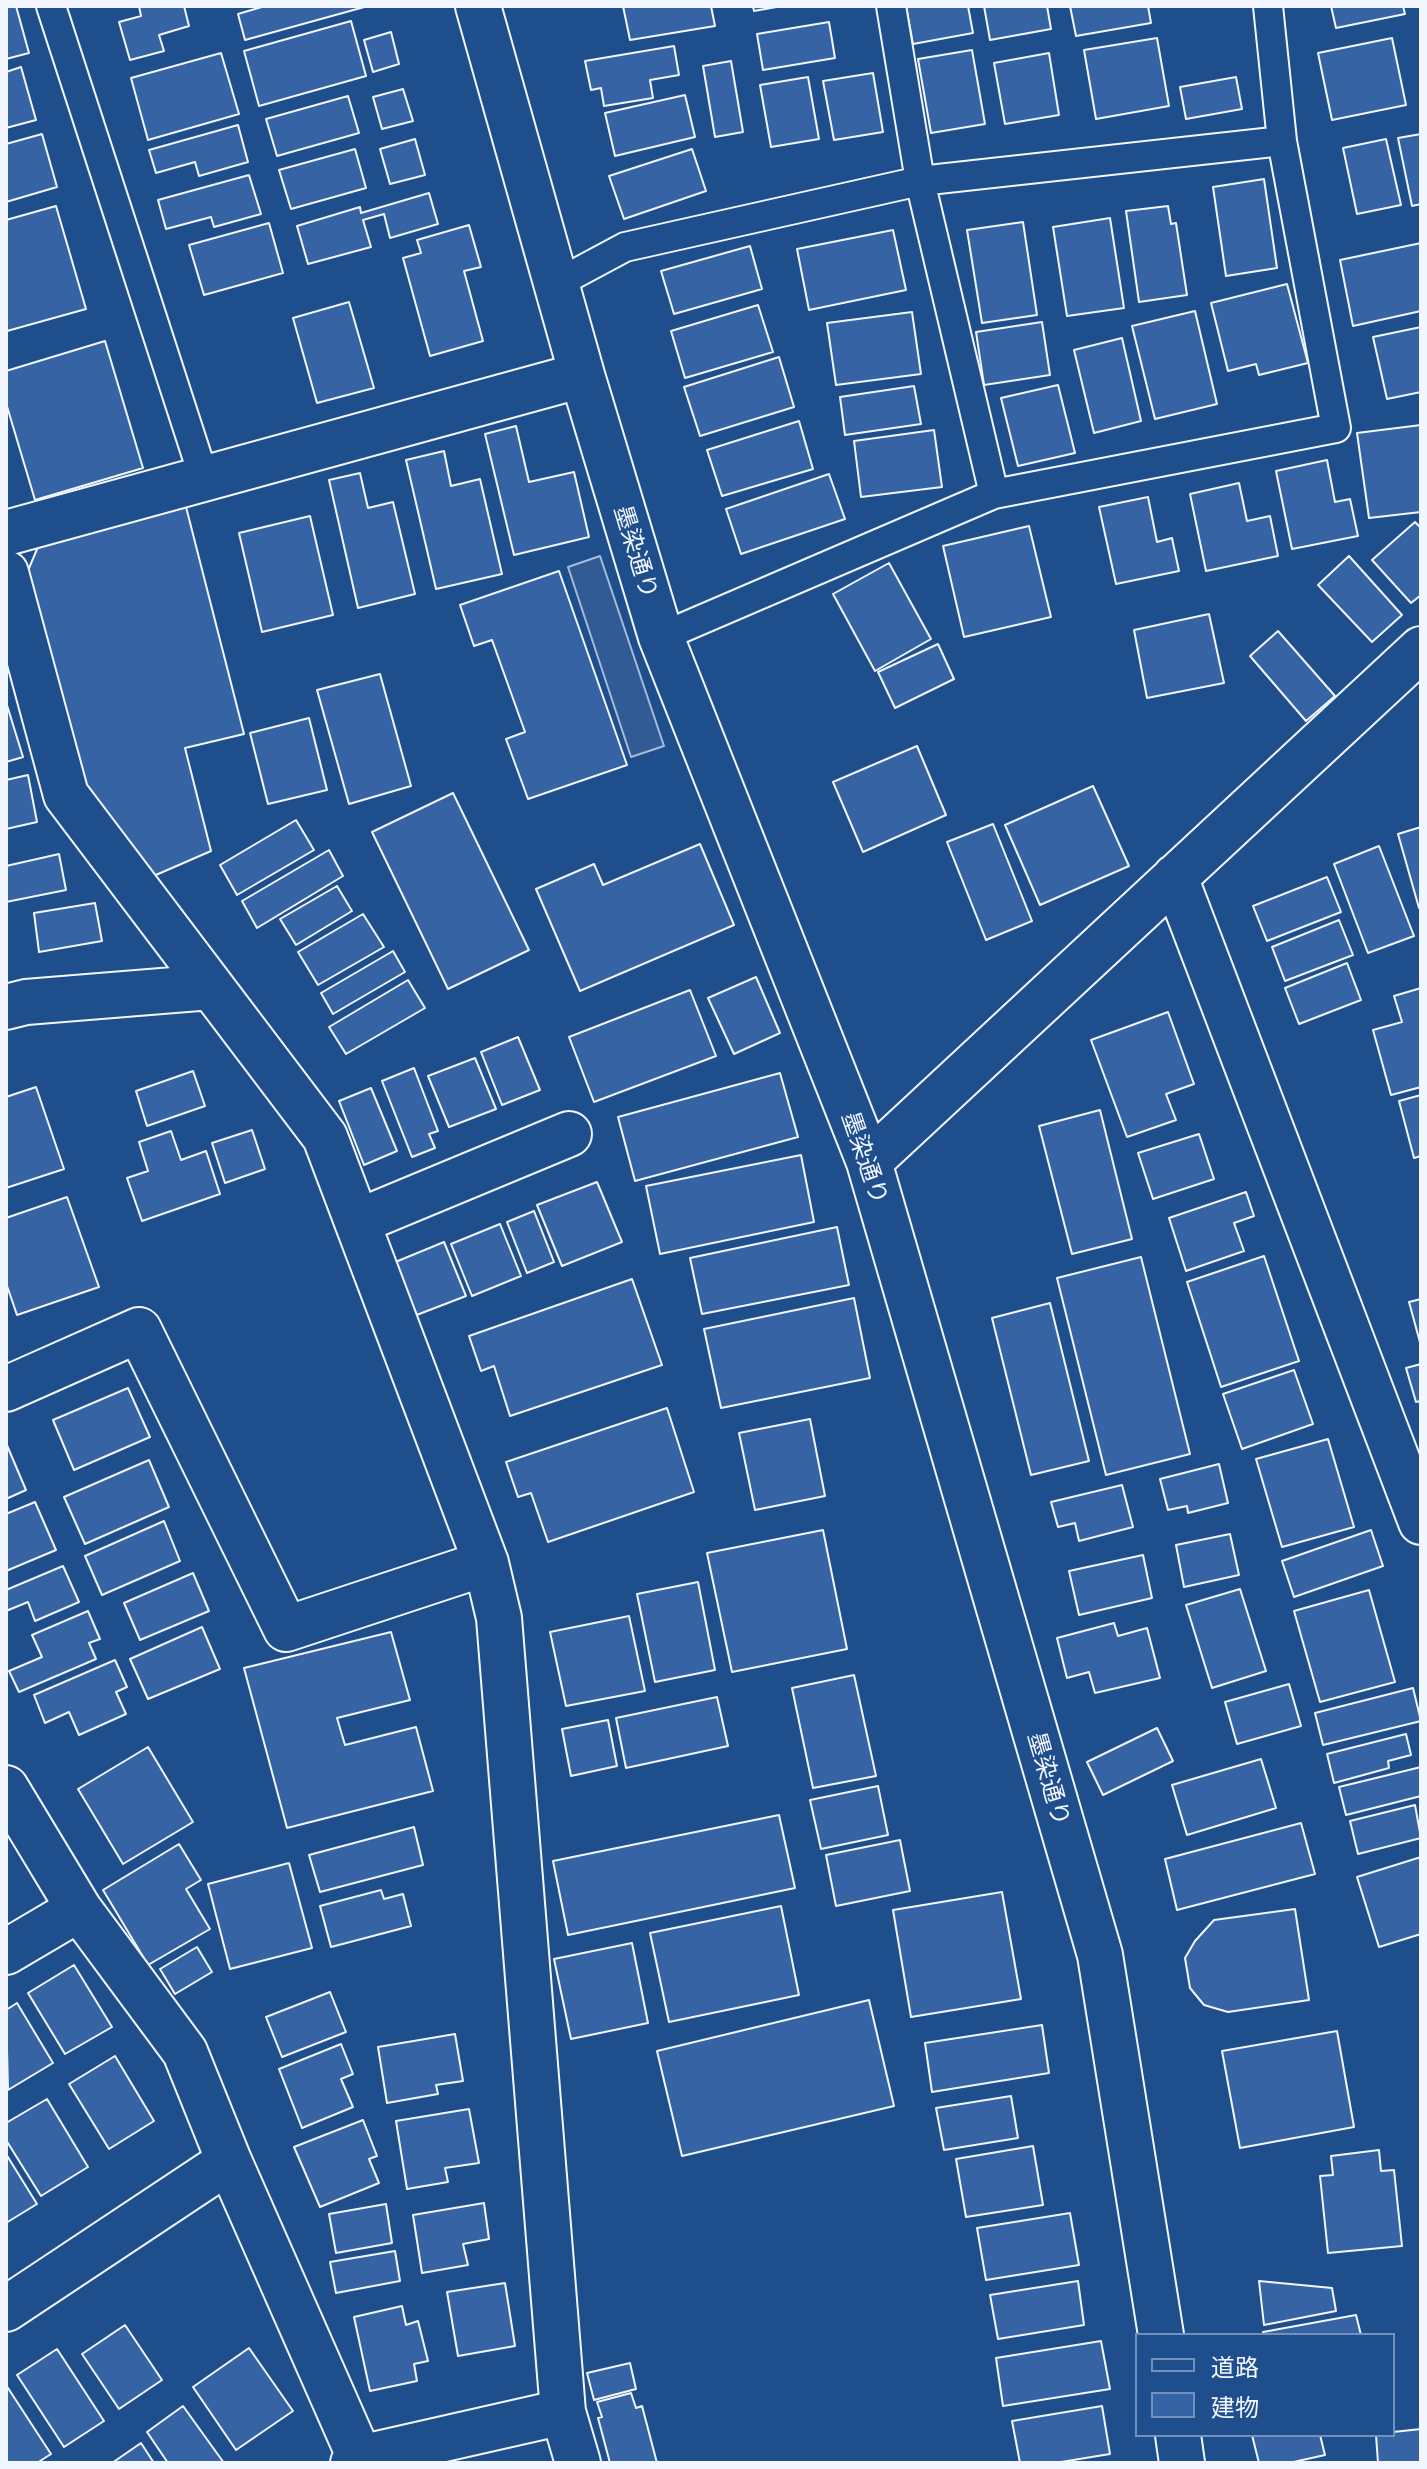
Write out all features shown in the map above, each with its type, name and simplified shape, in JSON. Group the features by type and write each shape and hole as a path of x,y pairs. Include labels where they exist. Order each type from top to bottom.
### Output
{"street":[{"name":"墨染通り","path":"478,6 582,375 661,637 869,1162 1100,1955 1161,2333"},
{"path":"6,533 582,375"},
{"path":"6,573 66,795 325,1137 486,1563 499,1618 563,2412 578,2463"},
{"path":"869,1162 1421,649"},
{"path":"1175,877 1421,1522"},
{"path":"6,1007 26,1002 211,987"},
{"path":"357,1222 569,1134"},
{"path":"6,1389 139,1330 286,1629 486,1563"},
{"path":"6,1788 79,1909 185,2052 356,2460 563,2412"},
{"path":"6,1952 79,1909"},
{"path":"6,2309 229,2161"},
{"path":"1178,2437 1182,2463"}],"lane":[{"path":"51,6 204,478"},
{"path":"891,6 920,181 994,494"},
{"path":"661,637 994,494 1336,428 1282,141 1268,6"},
{"path":"556,284 625,247 920,181 1282,141"}],"shaded area":[{"path":"600,556 664,746 631,757 568,567"}],"building":[{"path":"6,6 16,6 29,53 6,59"},
{"path":"139,6 184,6 189,26 159,35 164,51 130,60 119,22 141,16"},
{"path":"265,6 368,6 245,40 238,14"},
{"path":"623,6 711,6 715,26 630,40"},
{"path":"753,6 782,6 754,11"},
{"path":"906,6 968,6 973,33 913,44"},
{"path":"984,6 1047,6 1051,29 990,40"},
{"path":"1070,6 1148,6 1151,23 1076,36"},
{"path":"1331,6 1403,6 1405,14 1336,28"},
{"path":"351,21 366,76 259,106 244,51"},
{"path":"829,22 835,58 763,70 757,34"},
{"path":"391,32 399,64 373,72 364,40"},
{"path":"1157,38 1169,106 1096,119 1084,50"},
{"path":"1392,38 1406,105 1332,120 1318,53"},
{"path":"674,46 679,75 650,80 653,98 604,106 601,88 591,90 585,61"},
{"path":"972,50 985,124 931,133 918,59"},
{"path":"221,53 239,114 148,140 131,78"},
{"path":"1049,53 1059,115 1005,124 994,63"},
{"path":"731,61 743,132 715,137 703,66"},
{"path":"21,67 36,120 6,128 6,72"},
{"path":"873,73 883,132 834,140 823,81"},
{"path":"808,77 819,139 771,147 760,85"},
{"path":"1236,77 1242,109 1186,119 1180,87"},
{"path":"403,89 413,121 382,129 373,97"},
{"path":"685,95 695,137 615,156 605,113"},
{"path":"348,96 359,133 277,156 266,119"},
{"path":"238,125 248,162 199,176 195,162 156,173 149,150"},
{"path":"42,134 57,187 6,202 6,144"},
{"path":"1421,134 1421,204 1412,206 1398,138"},
{"path":"415,139 425,175 390,184 380,149"},
{"path":"1386,139 1401,205 1357,214 1343,148"},
{"path":"355,149 366,188 291,209 279,170"},
{"path":"692,149 706,191 624,219 609,176"},
{"path":"249,175 261,214 214,227 211,217 166,229 158,200"},
{"path":"1264,179 1277,268 1226,276 1213,187"},
{"path":"429,193 438,224 390,238 384,214 363,220 371,247 308,264 297,226 360,207 361,213"},
{"path":"56,206 86,309 7,331 6,220"},
{"path":"1168,206 1171,224 1176,223 1187,295 1139,302 1126,211"},
{"path":"1110,218 1124,308 1067,316 1053,227"},
{"path":"1023,222 1037,315 982,323 967,230"},
{"path":"269,223 283,273 204,295 189,245"},
{"path":"469,225 481,267 464,271 483,341 430,356 403,258 421,253 417,240"},
{"path":"893,230 906,290 809,310 797,249"},
{"path":"1421,243 1421,311 1353,326 1340,260"},
{"path":"750,246 762,289 674,314 661,271"},
{"path":"1287,284 1308,363 1259,375 1256,364 1228,371 1211,303"},
{"path":"349,302 374,388 317,403 293,318"},
{"path":"758,305 773,352 685,378 671,331"},
{"path":"1195,311 1217,404 1155,419 1132,326"},
{"path":"912,312 921,374 836,385 827,323"},
{"path":"1042,322 1050,375 984,385 976,332"},
{"path":"1421,327 1421,392 1387,399 1373,337"},
{"path":"1122,338 1141,421 1094,433 1074,350"},
{"path":"105,341 143,468 35,500 6,403 6,371"},
{"path":"779,357 794,407 700,436 684,387"},
{"path":"1058,385 1075,453 1018,466 1001,398"},
{"path":"914,386 921,424 845,435 840,397"},
{"path":"799,421 813,469 722,496 707,450"},
{"path":"1421,425 1421,512 1369,518 1357,433"},
{"path":"516,426 529,482 574,472 589,537 514,555 485,434"},
{"path":"934,430 942,487 861,497 854,441"},
{"path":"444,451 451,486 480,479 502,574 436,589 406,460"},
{"path":"1327,460 1335,502 1350,499 1358,536 1292,549 1276,471"},
{"path":"360,473 368,508 393,502 415,594 358,608 329,480"},
{"path":"829,474 845,519 741,554 726,509"},
{"path":"1239,483 1247,521 1270,516 1278,556 1206,571 1190,494"},
{"path":"1148,497 1157,542 1172,538 1179,571 1116,584 1099,507"},
{"path":"184,499 244,734 185,748 211,851 149,878 74,776 24,580 43,535"},
{"path":"310,516 333,615 262,632 239,533"},
{"path":"1415,522 1421,528 1421,595 1411,603 1372,560"},
{"path":"1029,526 1051,617 964,637 943,546"},
{"path":"1349,556 1402,615 1372,642 1318,585"},
{"path":"889,563 931,639 875,671 833,594"},
{"path":"559,571 627,765 528,799 506,739 525,732 492,640 474,646 460,605"},
{"path":"1209,614 1224,683 1147,698 1134,630"},
{"path":"1278,631 1335,696 1306,721 1250,656"},
{"path":"938,644 954,679 895,708 878,672"},
{"path":"380,674 411,786 349,804 317,690"},
{"path":"6,702 23,757 6,762"},
{"path":"309,718 327,790 268,804 250,733"},
{"path":"917,746 946,815 863,852 833,782"},
{"path":"28,775 37,822 6,829 6,780"},
{"path":"1093,786 1129,866 1040,905 1005,825"},
{"path":"453,793 529,950 448,989 372,832"},
{"path":"296,820 314,850 237,895 220,865"},
{"path":"993,824 1032,921 986,940 947,842"},
{"path":"1421,827 1421,908 1419,908 1398,834"},
{"path":"700,844 734,925 580,991 536,889 594,864 603,885"},
{"path":"1379,846 1414,936 1368,953 1334,864"},
{"path":"329,850 343,876 257,928 242,901"},
{"path":"59,854 66,890 6,902 6,866"},
{"path":"1327,877 1341,912 1267,941 1253,906"},
{"path":"337,886 352,911 296,945 280,919"},
{"path":"95,903 102,941 39,952 34,913"},
{"path":"363,914 384,947 318,985 298,952"},
{"path":"1339,920 1353,955 1285,981 1272,947"},
{"path":"393,951 405,972 333,1014 321,993"},
{"path":"1347,963 1361,1000 1299,1024 1285,988"},
{"path":"756,977 780,1033 734,1054 708,998"},
{"path":"408,980 425,1008 346,1054 329,1027"},
{"path":"1421,988 1421,1087 1391,1095 1373,1030 1402,1022 1394,996"},
{"path":"690,990 716,1056 594,1102 569,1037"},
{"path":"1168,1012 1194,1084 1166,1094 1176,1120 1127,1137 1091,1040"},
{"path":"518,1037 540,1090 502,1105 481,1052"},
{"path":"475,1058 496,1109 449,1127 428,1076"},
{"path":"414,1068 438,1131 429,1134 435,1148 412,1157 382,1081"},
{"path":"193,1071 205,1106 147,1126 136,1091"},
{"path":"780,1073 798,1137 635,1181 618,1117"},
{"path":"36,1087 64,1169 6,1188 6,1097"},
{"path":"371,1088 397,1151 364,1165 339,1101"},
{"path":"1421,1095 1421,1156 1414,1158 1399,1101"},
{"path":"1100,1110 1132,1239 1072,1254 1039,1126"},
{"path":"252,1130 265,1169 225,1183 212,1143"},
{"path":"171,1131 181,1160 206,1151 220,1194 142,1221 127,1178 148,1171 139,1142"},
{"path":"1199,1134 1214,1179 1153,1199 1138,1153"},
{"path":"801,1155 814,1222 660,1254 646,1186"},
{"path":"597,1182 622,1242 562,1266 537,1205"},
{"path":"1246,1192 1254,1216 1234,1223 1244,1251 1186,1271 1169,1218"},
{"path":"67,1197 99,1287 17,1315 6,1283 6,1218"},
{"path":"534,1211 554,1262 527,1273 507,1222"},
{"path":"500,1224 521,1276 472,1296 451,1244"},
{"path":"837,1227 849,1285 702,1314 690,1258"},
{"path":"444,1242 466,1296 414,1316 393,1263"},
{"path":"1264,1256 1299,1361 1221,1387 1187,1282"},
{"path":"1141,1257 1190,1454 1106,1475 1057,1278"},
{"path":"632,1279 662,1365 510,1416 494,1366 481,1371 469,1336"},
{"path":"854,1298 870,1378 721,1408 704,1329"},
{"path":"1421,1299 1421,1346 1409,1302"},
{"path":"1050,1303 1089,1461 1031,1475 992,1318"},
{"path":"1421,1364 1421,1401 1416,1402 1406,1368"},
{"path":"1294,1370 1313,1424 1242,1449 1223,1394"},
{"path":"128,1388 150,1437 74,1470 53,1420"},
{"path":"667,1408 694,1492 548,1542 531,1493 518,1497 506,1462"},
{"path":"810,1419 825,1496 755,1510 739,1433"},
{"path":"1328,1439 1354,1527 1282,1547 1256,1459"},
{"path":"6,1443 26,1490 6,1499"},
{"path":"149,1460 169,1507 85,1544 64,1497"},
{"path":"1219,1464 1228,1503 1188,1513 1187,1506 1168,1510 1160,1479"},
{"path":"1122,1485 1133,1527 1079,1541 1075,1523 1058,1527 1051,1502"},
{"path":"35,1502 56,1550 6,1571 6,1514"},
{"path":"164,1521 180,1561 102,1595 85,1556"},
{"path":"823,1530 847,1649 732,1672 707,1553"},
{"path":"1371,1530 1383,1566 1294,1597 1282,1561"},
{"path":"1230,1534 1239,1575 1184,1587 1176,1545"},
{"path":"1143,1555 1152,1598 1079,1615 1069,1571"},
{"path":"63,1566 79,1602 35,1621 28,1602 6,1611 6,1590"},
{"path":"193,1573 209,1611 140,1640 124,1603"},
{"path":"698,1582 715,1670 655,1682 637,1594"},
{"path":"1240,1589 1266,1671 1212,1688 1186,1605"},
{"path":"1369,1590 1395,1682 1320,1702 1294,1611"},
{"path":"88,1611 100,1639 89,1643 96,1659 19,1692 9,1671 42,1657 32,1635"},
{"path":"629,1616 645,1691 566,1706 550,1632"},
{"path":"1114,1623 1118,1636 1147,1628 1160,1678 1095,1693 1089,1672 1067,1678 1057,1638"},
{"path":"202,1627 220,1669 148,1699 130,1659"},
{"path":"391,1632 410,1700 337,1718 345,1745 416,1727 433,1791 287,1828 244,1668"},
{"path":"115,1660 127,1687 116,1692 126,1714 79,1735 69,1712 45,1723 34,1695"},
{"path":"854,1675 876,1776 813,1788 792,1688"},
{"path":"1289,1684 1301,1726 1237,1744 1225,1702"},
{"path":"1413,1688 1421,1721 1323,1745 1315,1713"},
{"path":"717,1697 728,1746 626,1768 616,1718"},
{"path":"608,1720 617,1766 571,1776 562,1729"},
{"path":"1157,1728 1173,1761 1103,1795 1087,1762"},
{"path":"1406,1734 1411,1755 1388,1761 1389,1768 1334,1783 1327,1754"},
{"path":"148,1747 193,1822 123,1864 78,1789"},
{"path":"1261,1759 1276,1808 1187,1835 1172,1785"},
{"path":"1421,1767 1421,1796 1346,1815 1339,1787"},
{"path":"878,1786 888,1835 821,1849 810,1800"},
{"path":"1415,1805 1421,1838 1358,1854 1350,1821"},
{"path":"779,1815 795,1888 568,1935 553,1861"},
{"path":"1301,1823 1315,1874 1177,1910 1165,1859"},
{"path":"414,1827 423,1865 320,1892 309,1855"},
{"path":"900,1840 910,1891 836,1906 826,1855"},
{"path":"179,1844 201,1880 186,1889 210,1929 148,1965 103,1890"},
{"path":"1421,1857 1421,1934 1379,1947 1357,1877"},
{"path":"289,1863 312,1948 230,1969 208,1884"},
{"path":"381,1890 384,1899 403,1894 411,1926 331,1947 320,1906"},
{"path":"1002,1892 1021,1999 911,2017 893,1910"},
{"path":"781,1906 799,1995 669,2022 650,1933"},
{"path":"1295,1909 1309,2000 1228,2012 1204,2005 1190,1988 1185,1958 1214,1920"},
{"path":"632,1943 648,2023 571,2039 554,1959"},
{"path":"197,1947 212,1972 175,1994 160,1969"},
{"path":"74,1965 112,2027 65,2054 28,1993"},
{"path":"330,1992 346,2032 282,2057 266,2017"},
{"path":"869,2000 894,2106 682,2156 657,2051"},
{"path":"17,2003 53,2063 8,2090 6,2010"},
{"path":"1042,2025 1049,2073 932,2092 925,2043"},
{"path":"1337,2031 1354,2127 1240,2148 1222,2051"},
{"path":"455,2034 463,2081 436,2085 438,2094 387,2103 378,2047"},
{"path":"341,2044 353,2074 341,2079 353,2107 302,2128 279,2069"},
{"path":"115,2056 154,2121 109,2149 69,2084"},
{"path":"1011,2096 1018,2138 944,2150 936,2108"},
{"path":"47,2099 88,2167 41,2196 6,2140 6,2123"},
{"path":"469,2109 479,2163 445,2168 448,2182 407,2189 396,2121"},
{"path":"363,2120 377,2156 369,2159 379,2183 320,2207 294,2147"},
{"path":"1033,2146 1043,2205 966,2217 956,2159"},
{"path":"1379,2150 1381,2171 1394,2170 1402,2246 1328,2253 1320,2176 1333,2175 1331,2156"},
{"path":"6,2154 37,2204 6,2223"},
{"path":"484,2203 489,2239 463,2244 468,2265 422,2273 413,2215"},
{"path":"386,2204 392,2243 336,2253 329,2214"},
{"path":"1070,2213 1079,2265 986,2280 977,2228"},
{"path":"395,2251 400,2281 336,2293 330,2262"},
{"path":"1078,2281 1084,2325 998,2339 990,2295"},
{"path":"1259,2281 1332,2288 1336,2311 1264,2325"},
{"path":"505,2283 515,2346 458,2356 447,2292"},
{"path":"402,2306 406,2325 418,2321 428,2361 414,2364 417,2381 370,2391 354,2317"},
{"path":"1356,2315 1360,2333 1263,2333"},
{"path":"125,2325 162,2380 119,2409 82,2354"},
{"path":"1101,2341 1110,2389 1003,2406 996,2358"},
{"path":"249,2348 293,2411 236,2450 193,2387"},
{"path":"57,2349 104,2421 64,2447 17,2375"},
{"path":"630,2363 636,2389 594,2400 587,2373"},
{"path":"6,2385 51,2454 37,2463 6,2463"},
{"path":"631,2393 636,2408 642,2406 657,2463 610,2463 597,2402"},
{"path":"183,2406 224,2463 168,2463 147,2432"},
{"path":"1102,2406 1110,2454 1055,2463 1020,2463 1012,2421"},
{"path":"1421,2429 1421,2463 1378,2463 1376,2437 1395,2437 1395,2432"},
{"path":"1252,2437 1320,2437 1325,2455 1289,2463 1259,2463"},
{"path":"141,2443 154,2463 112,2463"}]}
